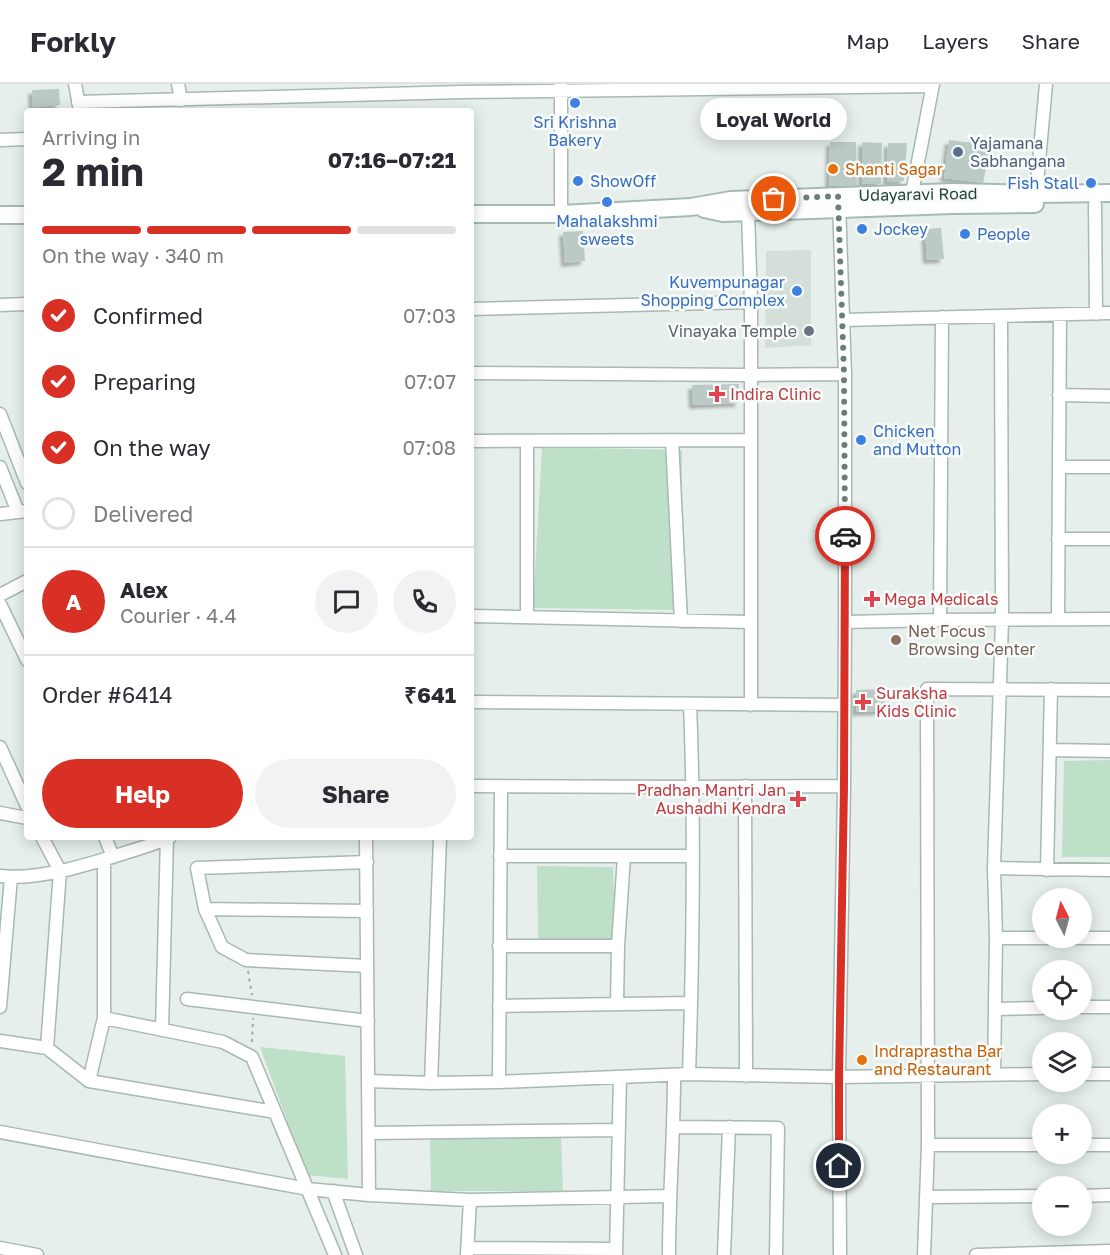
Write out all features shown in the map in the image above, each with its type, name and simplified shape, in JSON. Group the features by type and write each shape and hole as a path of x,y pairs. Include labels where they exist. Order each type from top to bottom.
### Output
{"street":[{"path":"75,84 79,106 462,88 933,85 912,200"},
{"path":"178,84 181,100"},
{"path":"1036,194 1046,84"},
{"path":"561,87 561,214"},
{"path":"0,140 24,139"},
{"name":"Udayaravi Road","path":"912,200 954,192 1110,194"},
{"name":"Udayaravi Road","path":"474,214 561,214 691,207 731,200 839,203"},
{"name":"Udayaravi Road","path":"691,207 723,213 839,203 912,200 1102,204"},
{"path":"839,203 844,374 845,622 839,1077 840,1255"},
{"path":"1096,314 1102,204"},
{"path":"748,212 751,302 751,705"},
{"path":"0,215 24,215"},
{"path":"474,309 751,302"},
{"path":"0,305 24,305"},
{"path":"843,320 1110,313"},
{"path":"1058,619 1060,315"},
{"path":"994,1074 996,938 994,868 1002,620 1001,316"},
{"path":"940,620 942,317"},
{"path":"474,373 844,374"},
{"path":"1059,394 1110,396"},
{"path":"0,414 21,451 24,467"},
{"path":"672,440 681,621"},
{"path":"474,441 750,440"},
{"path":"527,441 527,617"},
{"path":"0,467 23,512 0,514"},
{"path":"1059,467 1110,467"},
{"path":"1059,539 1110,539"},
{"path":"0,595 24,583"},
{"path":"0,604 24,654"},
{"path":"474,616 750,622"},
{"path":"845,622 1110,619"},
{"path":"924,1255 928,1145 927,689 1110,690"},
{"path":"1047,870 1051,689"},
{"path":"474,702 844,705"},
{"path":"689,1074 693,856 690,704"},
{"path":"0,747 24,799"},
{"path":"1050,750 1110,751"},
{"path":"474,786 844,786"},
{"path":"499,1082 501,786"},
{"path":"745,786 746,1076"},
{"path":"0,813 24,817"},
{"path":"44,840 60,871 47,1048"},
{"path":"89,1081 104,1018 109,858 106,840"},
{"path":"0,1007 6,876 60,871 162,840"},
{"path":"162,1030 168,840"},
{"path":"366,840 369,1195"},
{"path":"431,1083 440,840"},
{"path":"500,856 693,856"},
{"path":"617,1004 624,856"},
{"path":"367,861 197,868 205,909 222,947 246,960 368,966"},
{"path":"994,868 1110,870"},
{"path":"205,909 367,911"},
{"path":"996,938 1110,938"},
{"path":"499,946 618,946"},
{"path":"187,999 368,1021"},
{"path":"499,1006 691,1003"},
{"path":"1092,1007 1110,1007"},
{"path":"995,1009 1032,1008"},
{"path":"104,1018 223,1042 252,1057 335,1255"},
{"path":"0,1041 47,1048 89,1081 275,1112"},
{"path":"368,1081 499,1082 689,1074 839,1077 1032,1074"},
{"path":"1092,1074 1110,1074"},
{"path":"669,1255 674,1076"},
{"path":"470,1200 467,1252 616,1252 620,1078"},
{"path":"674,1127 778,1128 776,1255"},
{"path":"724,1255 729,1127"},
{"path":"369,1133 619,1130"},
{"path":"0,1132 308,1189 369,1195 470,1200 669,1196"},
{"path":"928,1145 1032,1145"},
{"path":"1092,1145 1110,1145"},
{"path":"333,1191 356,1255"},
{"path":"1092,1196 1110,1195"},
{"path":"926,1197 1032,1196"},
{"path":"0,1248 38,1255"},
{"path":"976,1255 1110,1251"}],"path":[{"path":"246,960 254,1008 252,1057"}],"shaded area":[{"name":"Kuvempunagar Shopping Complex","path":"811,250 811,345 765,348 766,251"}],"green space":[{"path":"542,447 682,450 681,610 533,608"},
{"path":"1110,760 1110,857 1062,857 1064,761"},
{"path":"537,866 613,867 616,940 538,940"},
{"path":"260,1047 345,1056 348,1179 307,1175"},
{"path":"561,1135 563,1191 431,1191 430,1138"}],"building":[{"path":"59,89 60,105 33,107 32,90"},
{"path":"949,140 991,145 983,183 944,178"},
{"path":"830,142 856,142 857,186 829,186"},
{"path":"862,142 882,143 881,184 862,184"},
{"path":"888,143 907,143 904,181 887,182"},
{"path":"941,228 944,259 927,260 925,229"},
{"path":"583,231 585,261 565,263 563,232"},
{"path":"739,384 739,403 693,405 692,385"},
{"path":"884,689 885,711 856,712 856,690"}],"way so far":[{"path":"774,199 838,196 843,320 845,536"}],"place":[{"name":"Sri Krishna Bakery","path":"575,103"},
{"name":"Yajamana Sabhangana","path":"958,152"},
{"name":"Shanti Sagar","path":"833,169"},
{"name":"ShowOff","path":"578,181"},
{"name":"Fish Stall","path":"1091,183"},
{"name":"Loyal World","path":"774,199"},
{"name":"Mahalakshmi sweets","path":"607,202"},
{"name":"Jockey","path":"862,229"},
{"name":"People","path":"965,234"},
{"name":"Kuvempunagar Shopping Complex","path":"797,291"},
{"name":"Vinayaka Temple","path":"809,331"},
{"name":"Indira Clinic","path":"717,394"},
{"name":"Chicken and Mutton","path":"861,440"},
{"name":"Mega Medicals","path":"872,599"},
{"name":"Net Focus Browsing Center","path":"896,640"},
{"name":"Suraksha Kids Clinic","path":"863,702"},
{"name":"Pradhan Mantri Jan Aushadhi Kendra","path":"798,799"},
{"name":"Indraprastha Bar and Restaurant","path":"862,1060"}],"route":[{"path":"839,1166 845,536"}]}
